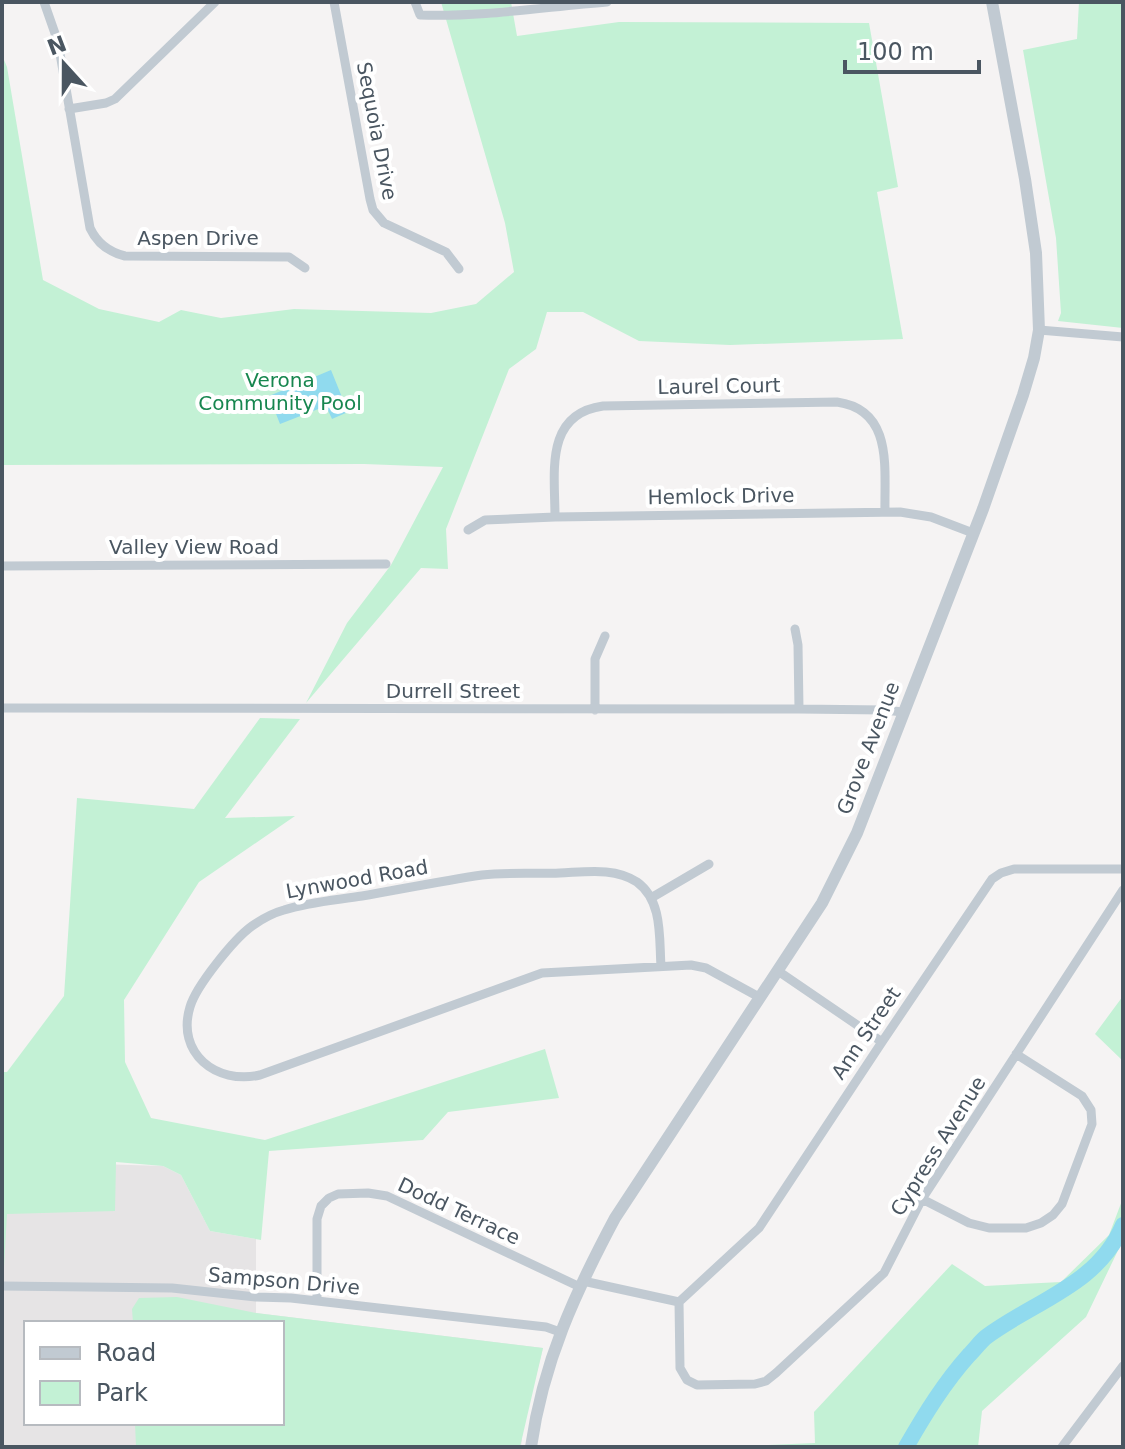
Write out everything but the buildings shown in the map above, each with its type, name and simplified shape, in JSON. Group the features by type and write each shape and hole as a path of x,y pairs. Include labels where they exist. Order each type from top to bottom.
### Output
{"street":[{"name":"Aspen Drive","path":"44,2 58,42 90,228 97,240 107,249 125,256 289,257 305,268"},
{"path":"69,109 115,99 215,2"},
{"name":"Sequoia Drive","path":"334,2 373,210 388,227 446,252 459,269"},
{"path":"415,2 420,15 445,16 607,2"},
{"name":"Grove Avenue","path":"531,1447 544,1384 560,1332 615,1218 822,903 857,833 1023,395 1039,330 1036,253 992,2"},
{"path":"1039,330 1123,337"},
{"name":"Laurel Court","path":"555,517 554,455 558,440 570,421 589,409 603,406 837,402 860,409 872,419 880,433 885,512"},
{"name":"Hemlock Drive","path":"468,530 485,520 885,512 919,514 973,533"},
{"name":"Valley View Road","path":"2,566 386,564"},
{"path":"795,629 799,709"},
{"path":"595,710 595,659 605,636"},
{"name":"Durrell Street","path":"2,708 799,709 903,712"},
{"path":"661,966 657,915 651,898 709,864"},
{"name":"Ann Street","path":"679,1302 759,1228 996,875 1014,869 1123,869"},
{"name":"Lynwood Road","path":"651,898 635,881 613,872 485,875 284,910 252,926 234,943 192,1000 187,1017 188,1032 195,1052 208,1067 228,1076 252,1077 542,973 691,965 706,968 759,997"},
{"name":"Cypress Avenue","path":"679,1302 680,1368 687,1380 697,1385 755,1384 766,1381 884,1273 922,1199 1123,890"},
{"path":"778,971 882,1042"},
{"path":"922,1199 969,1223 989,1228 1033,1226 1053,1215 1062,1204 1092,1124 1091,1110 1082,1096 1016,1054"},
{"name":"Dodd Terrace","path":"317,1301 317,1214 325,1202 338,1194 387,1196 581,1284"},
{"path":"581,1284 679,1302"},
{"name":"Sampson Drive","path":"2,1286 172,1288 317,1301 546,1327 560,1332"},
{"path":"1062,1447 1123,1366"}],"shaded area":[{"path":"2,1161 163,1166 181,1175 210,1231 256,1239 256,1313 543,1348 521,1447 2,1447"}],"green space":[{"name":"Verona Community Pool","path":"441,2 511,2 517,36 619,22 869,23 898,187 877,192 903,339 730,345 639,341 583,312 547,312 536,349 509,369 446,529 448,569 421,568 306,703 347,623 391,565 443,467 364,464 2,465 2,55 7,67 43,280 99,309 159,322 181,310 221,318 294,309 431,313 476,304 514,272 505,223"},
{"path":"1079,2 1123,2 1123,328 1058,321 1061,313 1056,238 1023,50 1077,39"},
{"path":"260,718 300,719 225,818 295,816 199,882 124,1000 125,1062 151,1118 265,1140 545,1049 559,1098 448,1112 423,1140 269,1151 261,1240 210,1231 181,1175 163,1166 116,1162 115,1211 7,1214 2,1268 2,1072 7,1072 64,996 77,798 194,809"},
{"path":"1123,996 1123,1061 1095,1034"},
{"path":"1123,1198 1123,1240 1086,1317 982,1411 978,1447 768,1447 815,1443 814,1412 952,1264 985,1286 1061,1282 1109,1235"},
{"path":"177,1297 256,1313 543,1348 520,1447 136,1447 135,1425 284,1425 284,1321 133,1321 132,1309 139,1298"}],"water":[{"path":"331,370 348,412 332,419 326,406 280,424 269,396"}],"waterway":[{"path":"906,1447 943,1388 982,1341 1081,1277 1112,1246 1123,1225"}]}
